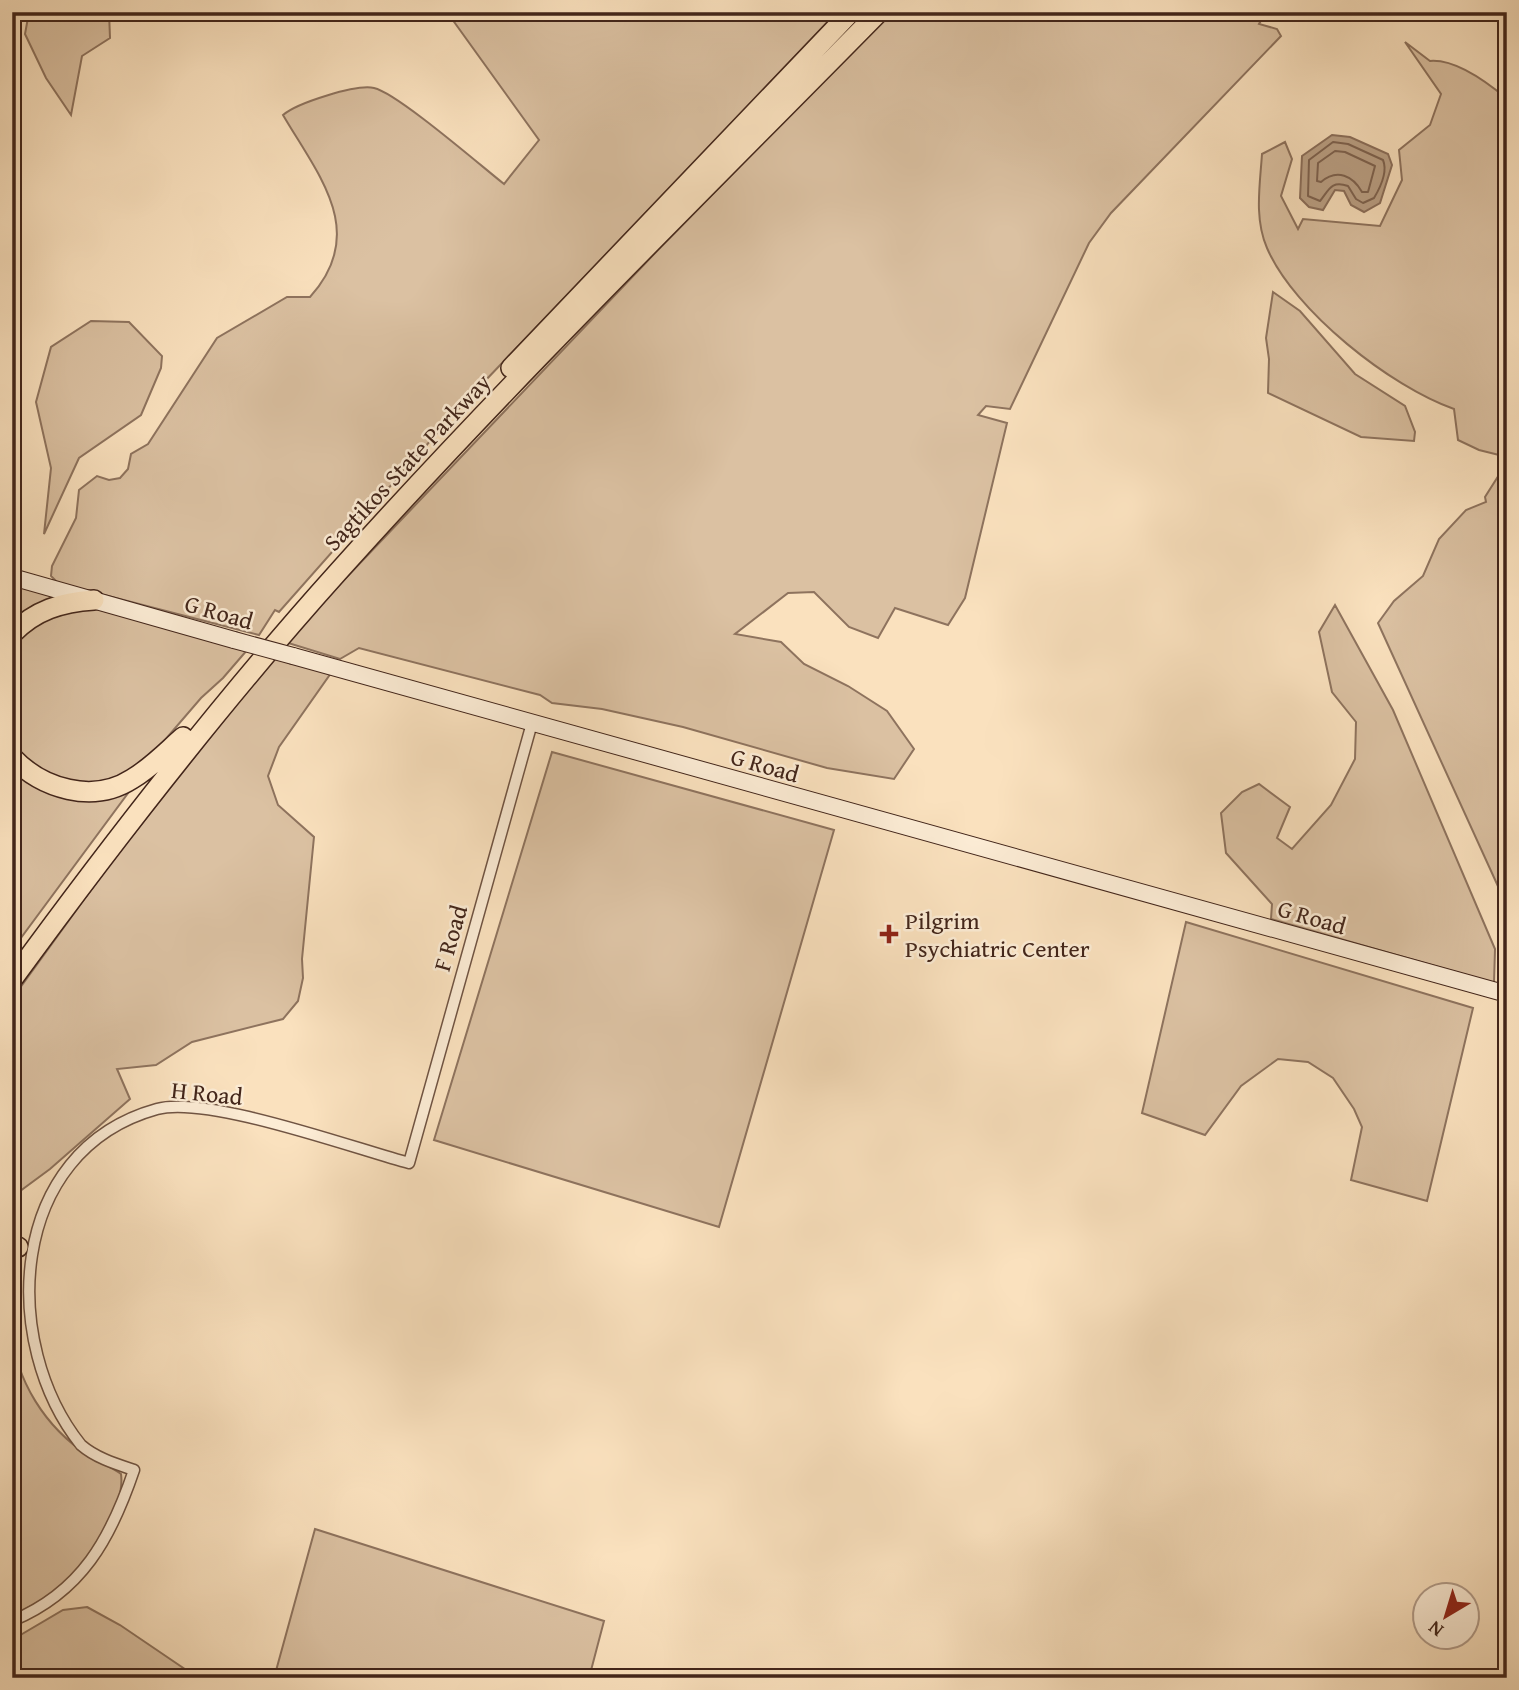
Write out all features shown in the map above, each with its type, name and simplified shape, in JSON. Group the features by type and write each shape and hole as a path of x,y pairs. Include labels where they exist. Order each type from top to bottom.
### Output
{"highway":[{"name":"Sagtikos State Parkway","path":"12,960 183,737 361,528 851,12"},
{"name":"Sagtikos State Parkway","path":"12,980 152,795 336,574 454,445 879,12"},
{"path":"12,634 44,610 64,603 94,600"},
{"path":"12,757 32,775 55,787 80,791 103,790 132,780 183,737"}],"street":[{"name":"G Road","path":"12,577 1507,994"},
{"name":"F Road","path":"409,1163 532,723"},
{"name":"H Road","path":"27,1222 51,1185 79,1152 117,1126 158,1109 181,1107 232,1114 409,1163"},
{"path":"12,1621 52,1599 78,1577 103,1547 121,1509 134,1471 83,1447 43,1404"}],"shaded area":[{"path":"29,12 109,12 110,38 82,56 71,115 46,78 25,34"},
{"path":"447,12 837,12 462,405 279,612 275,610 259,635 58,583 51,576 52,566 76,518 79,490 97,476 109,480 120,478 128,469 131,454 148,444 217,338 287,297 310,297 327,273 336,250 337,227 332,204 283,115 327,96 354,89 374,88 401,102 504,184 539,140"},
{"path":"891,12 1266,12 1259,24 1277,29 1281,36 1111,213 1089,243 1010,409 986,406 978,415 1007,423 965,598 948,625 895,608 878,638 849,627 814,592 788,593 735,634 781,642 804,664 848,686 887,711 914,749 894,779 827,768 683,727 602,709 552,703 540,695 359,648 340,659 285,642 657,251"},
{"path":"1405,42 1430,61 1440,61 1471,73 1507,99 1507,457 1479,450 1458,440 1454,409 1429,398 1374,365 1321,321 1280,272 1267,248 1260,225 1262,154 1285,142 1292,159 1281,196 1298,229 1303,219 1380,226 1402,180 1399,150 1430,125 1441,94"},
{"path":"1273,292 1300,311 1355,374 1405,406 1415,432 1414,441 1361,437 1268,393 1269,359 1266,338"},
{"path":"91,321 129,322 162,356 161,368 141,415 79,458 44,534 51,468 36,402 51,347"},
{"path":"1504,467 1507,467 1507,906 1378,623 1394,601 1423,576 1439,539 1466,510 1486,502 1485,497"},
{"path":"12,582 62,596 12,627"},
{"path":"78,604 248,649 146,762 121,780 75,785 30,766 12,743 12,643 24,628"},
{"path":"1335,605 1393,710 1495,949 1494,983 1271,919 1272,904 1226,853 1221,813 1242,792 1259,784 1290,807 1277,838 1292,849 1331,805 1355,759 1356,722 1332,692 1319,632"},
{"path":"274,657 331,673 279,747 268,776 278,805 314,837 302,959 303,978 298,1001 283,1019 192,1042 156,1065 117,1069 130,1099 50,1169 12,1197 12,999 109,865"},
{"path":"552,752 834,830 719,1227 434,1140"},
{"path":"12,764 44,787 134,785 12,950"},
{"path":"1186,922 1473,1008 1427,1201 1351,1180 1362,1127 1354,1109 1333,1078 1308,1062 1278,1059 1241,1086 1205,1135 1142,1113"},
{"path":"12,1330 19,1367 35,1401 46,1417 73,1444 121,1474 121,1489 110,1521 90,1554 55,1591 12,1617"},
{"path":"315,1529 604,1621 589,1678 274,1678"},
{"path":"87,1607 120,1625 198,1678 12,1678 12,1640 63,1610"}],"water":[{"path":"1332,135 1350,137 1388,154 1392,165 1380,203 1364,212 1351,205 1344,191 1335,190 1323,210 1309,207 1300,198 1302,156"}],"place":[{"name":"Pilgrim Psychiatric Center","path":"889,934"}]}
